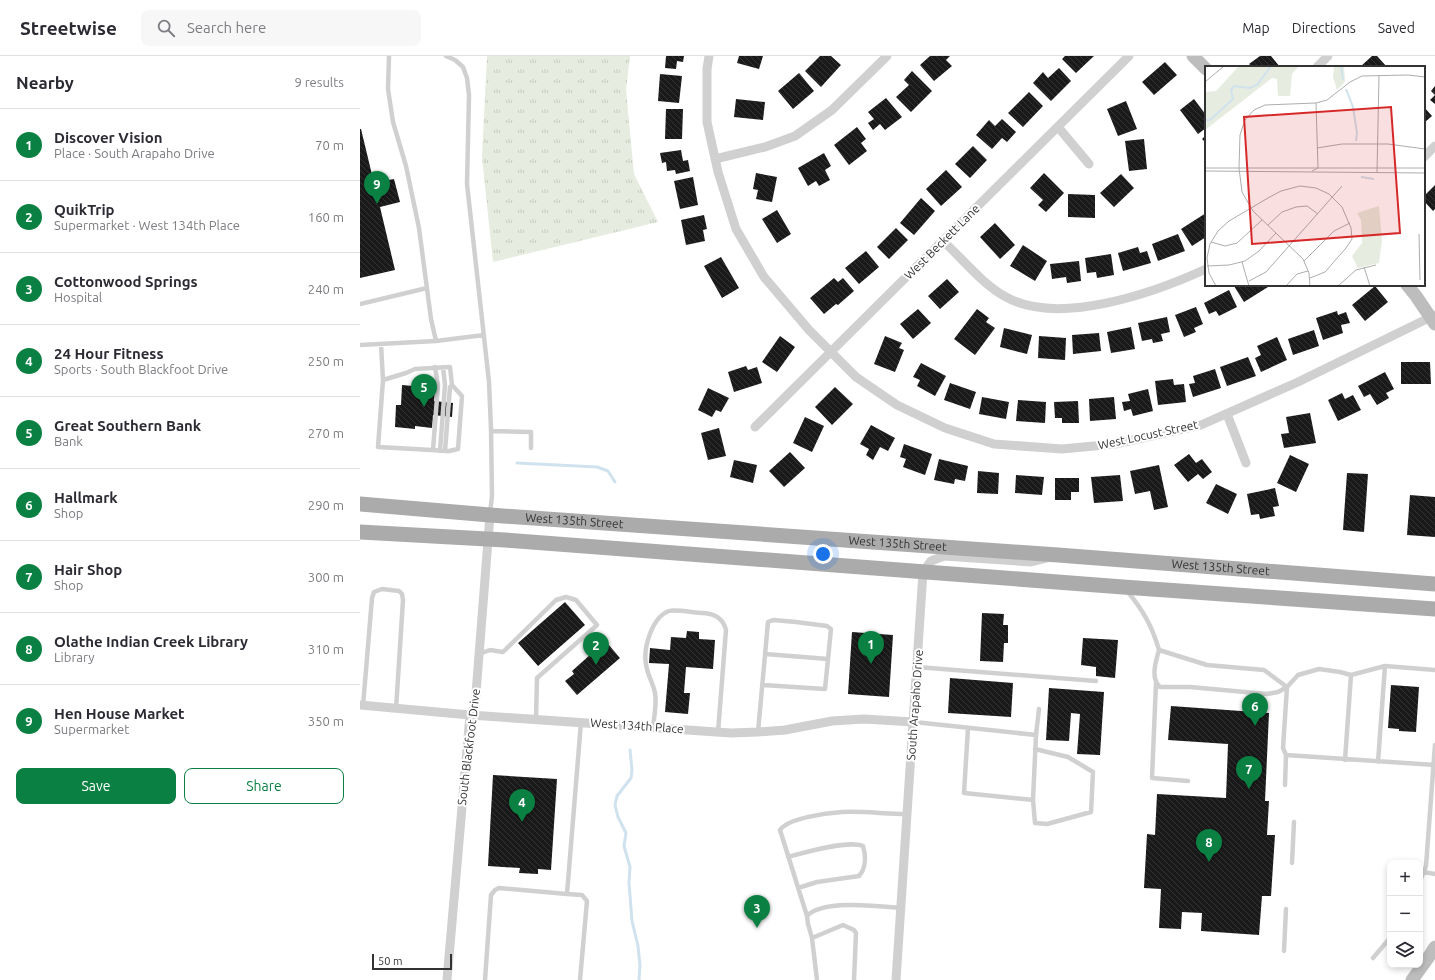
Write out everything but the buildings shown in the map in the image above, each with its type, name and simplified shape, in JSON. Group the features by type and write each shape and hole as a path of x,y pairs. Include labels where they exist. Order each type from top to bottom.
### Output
{"main road":[{"name":"West 135th Street","path":"360,504 490,515 1058,555 1435,584"},
{"name":"West 135th Street","path":"360,532 488,539 1435,609"}],"street":[{"name":"West Locust Street","path":"709,56 706,70 707,122 718,172 736,230 764,277 809,330 856,377 897,405 945,428 994,444 1062,449 1115,444 1201,425 1298,382 1434,318"},
{"path":"715,159 765,148 795,136 832,110 887,56"},
{"name":"West Beckett Lane","path":"755,427 1129,56"},
{"path":"1193,56 1205,69"},
{"path":"1318,66 1328,56"},
{"path":"1058,127 1090,164"},
{"path":"1425,155 1435,146"},
{"path":"943,241 989,286 1007,298 1018,303 1042,308 1076,307 1102,303 1145,293 1177,282 1205,269"},
{"path":"1407,286 1434,318"},
{"path":"1227,414 1246,463"},
{"name":"South Blackfoot Drive","path":"447,980 470,715 475,706 490,515"},
{"path":"923,572 931,561 944,556 1031,562 1058,555"},
{"name":"South Arapaho Drive","path":"896,980 923,572"},
{"name":"West 134th Place","path":"362,705 470,715 718,732 785,730 832,721 864,719 914,722"},
{"path":"1412,980 1435,947"}],"lane":[{"path":"389,56 388,89 393,122 406,166 419,228 431,319 436,341"},
{"path":"446,56 455,60 463,67 467,78 467,184 489,382 492,496 490,515"},
{"path":"360,304 427,288"},
{"path":"360,345 436,341 484,335"},
{"path":"381,344 383,380 378,447 444,451 458,449 462,396 452,385"},
{"path":"383,380 415,369 450,366 452,385 450,387 444,451"},
{"path":"443,367 445,385 444,451"},
{"path":"433,450 438,385 436,368"},
{"path":"491,432 531,432 531,448"},
{"path":"1123,587 1146,617 1154,633 1159,650 1154,670 1156,683 1152,778 1188,781"},
{"path":"362,705 372,598 374,592 382,589 399,591 402,594 403,600 396,709"},
{"path":"479,654 490,650 503,652 556,600 566,597 576,600 597,625 537,678 536,719"},
{"path":"653,727 656,694 646,664 646,648 650,634 659,618 670,611 709,614 716,616 724,623 726,630 718,732"},
{"path":"758,732 768,622 773,620 827,626 831,629 825,689 763,685"},
{"path":"1159,650 1207,665 1264,670 1287,687"},
{"path":"765,654 828,659"},
{"path":"1156,683 1160,687 1190,687 1267,694 1278,692 1287,687 1298,675 1319,669 1351,675 1385,666 1435,670"},
{"path":"1378,762 1385,666"},
{"path":"917,667 1096,681"},
{"path":"1345,760 1351,675"},
{"path":"1284,785 1286,756 1283,748 1287,687"},
{"path":"1036,749 1068,757 1093,772 1091,812 1047,824 1035,823 1033,800 1038,709"},
{"path":"567,894 581,722"},
{"path":"914,722 1036,735"},
{"path":"968,728 964,793 1033,800"},
{"path":"1435,745 1426,866 1424,872 1435,874"},
{"path":"1286,756 1434,765"},
{"path":"817,980 812,938 807,916 780,830 783,826 802,818 841,812 908,814"},
{"path":"1292,863 1294,822"},
{"path":"788,857 809,851 857,843 863,846 865,861 863,872 859,876 816,882 798,888"},
{"path":"485,980 491,895 494,890 499,888 582,895 587,901 580,980"},
{"path":"807,916 811,912 828,907 853,904 901,908"},
{"path":"1284,951 1286,909"},
{"path":"812,938 843,925 854,930 856,933 854,980"},
{"path":"1373,958 1387,942"}],"green space":[{"path":"487,56 630,56 626,90 634,174 658,222 493,262 482,157"}],"waterway":[{"path":"517,463 597,467 608,471 615,482"},
{"path":"630,750 632,770 631,778 617,796 615,805 618,817 626,833 624,846 630,867 629,883 632,921 638,946 640,966 639,980"}],"place":[{"name":"Hen House Market","path":"377,204"},
{"name":"Great Southern Bank","path":"424,407"},
{"name":"Discover Vision","path":"871,664"},
{"name":"QuikTrip","path":"596,665"},
{"name":"Hallmark","path":"1255,726"},
{"name":"Hair Shop","path":"1249,789"},
{"name":"24 Hour Fitness","path":"522,822"},
{"name":"Olathe Indian Creek Library","path":"1209,862"},
{"name":"Cottonwood Springs","path":"757,928"}]}
